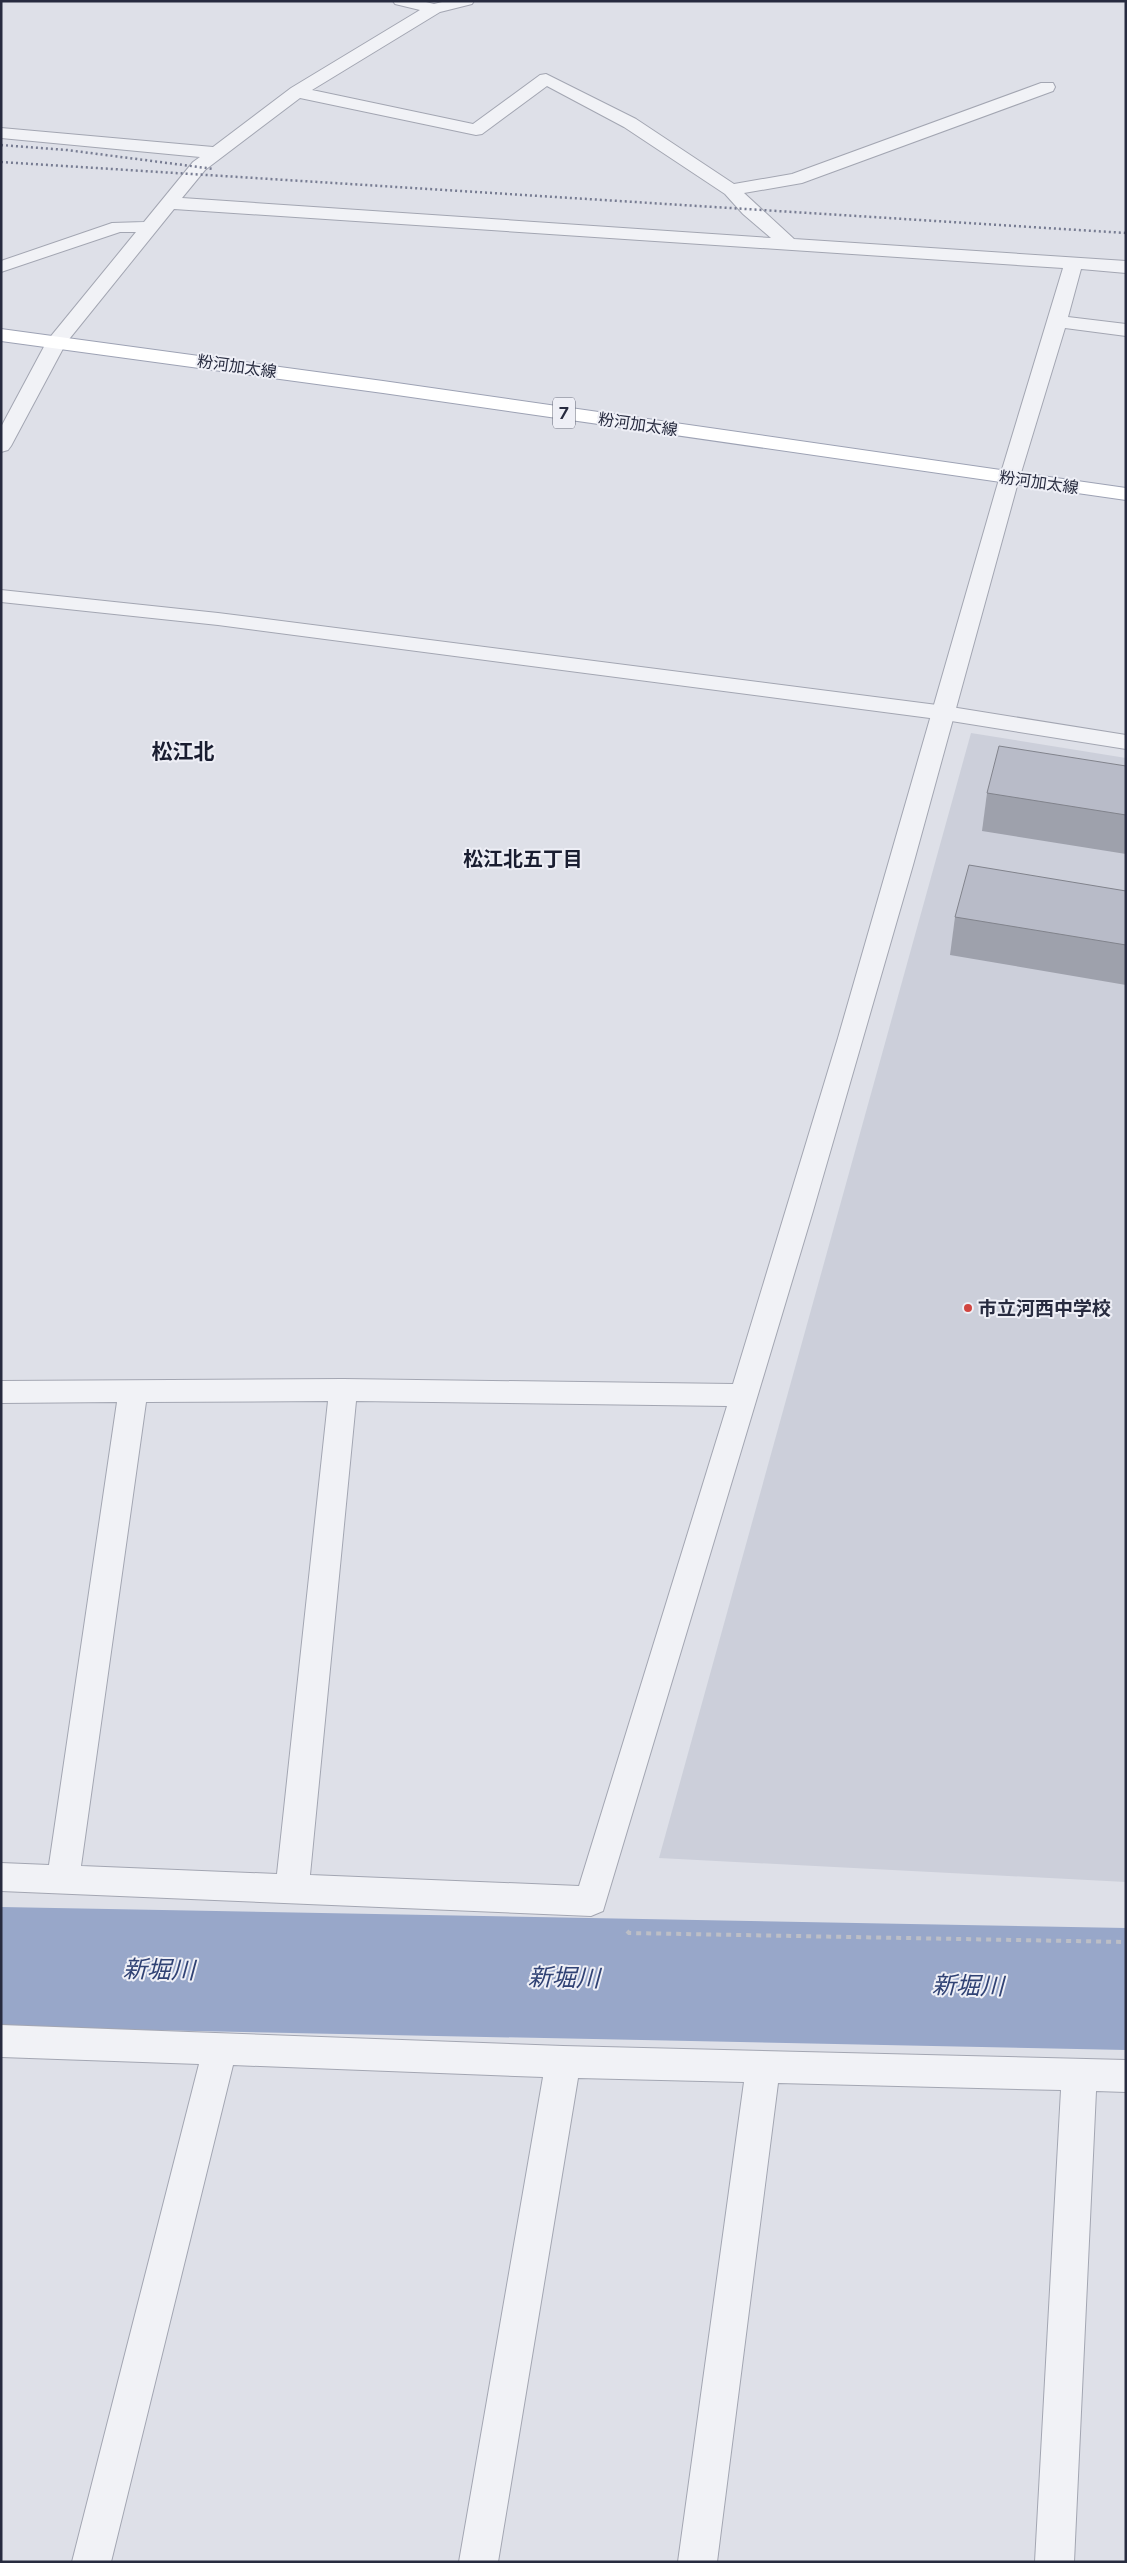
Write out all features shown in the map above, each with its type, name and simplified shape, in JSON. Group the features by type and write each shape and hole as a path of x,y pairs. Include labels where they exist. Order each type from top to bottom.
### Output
{"main road":[{"name":"粉河加太線","path":"1,335 58,341 1126,494"}],"street":[{"path":"401,1 434,9"},
{"path":"1,446 58,341 171,202 191,174 297,92 434,9 466,1"},
{"path":"297,92 476,130 546,79 630,123 731,190 749,210 789,244"},
{"path":"731,190 796,180 1046,87"},
{"path":"1,133 217,153"},
{"path":"171,202 1126,267"},
{"path":"1,267 118,227 151,227"},
{"path":"1,1877 591,1900 744,1395 945,713 1008,478 1059,321 1073,264"},
{"path":"1059,321 1126,330"},
{"path":"1,596 218,619 945,713 1126,742"},
{"path":"63,1880 133,1390"},
{"path":"1,1392 343,1390 744,1395"},
{"path":"292,1888 343,1390"},
{"path":"1,2042 220,2048 763,2069 1126,2076"},
{"path":"92,2562 220,2048"},
{"path":"478,2562 563,2062"},
{"path":"697,2562 763,2069"},
{"path":"1054,2562 1079,2075"}],"path":[{"path":"591,1900 629,1933 1126,1942"}],"shaded area":[{"name":"市立河西中学校","path":"971,733 1126,758 1126,1882 659,1858"}],"building":[{"path":"999,746 1126,766 1126,815 987,793"},
{"path":"969,865 1126,891 1126,945 955,917"}],"waterway":[{"name":"新堀川","path":"1,1967 1126,1989"}],"railway":[{"path":"1,145 67,150 214,169"},
{"path":"1,162 1126,233"}],"place":[{"name":"市立河西中学校","path":"968,1308"}],"district":[{"name":"松江北","path":"183,752"},
{"name":"松江北五丁目","path":"523,859"}]}
